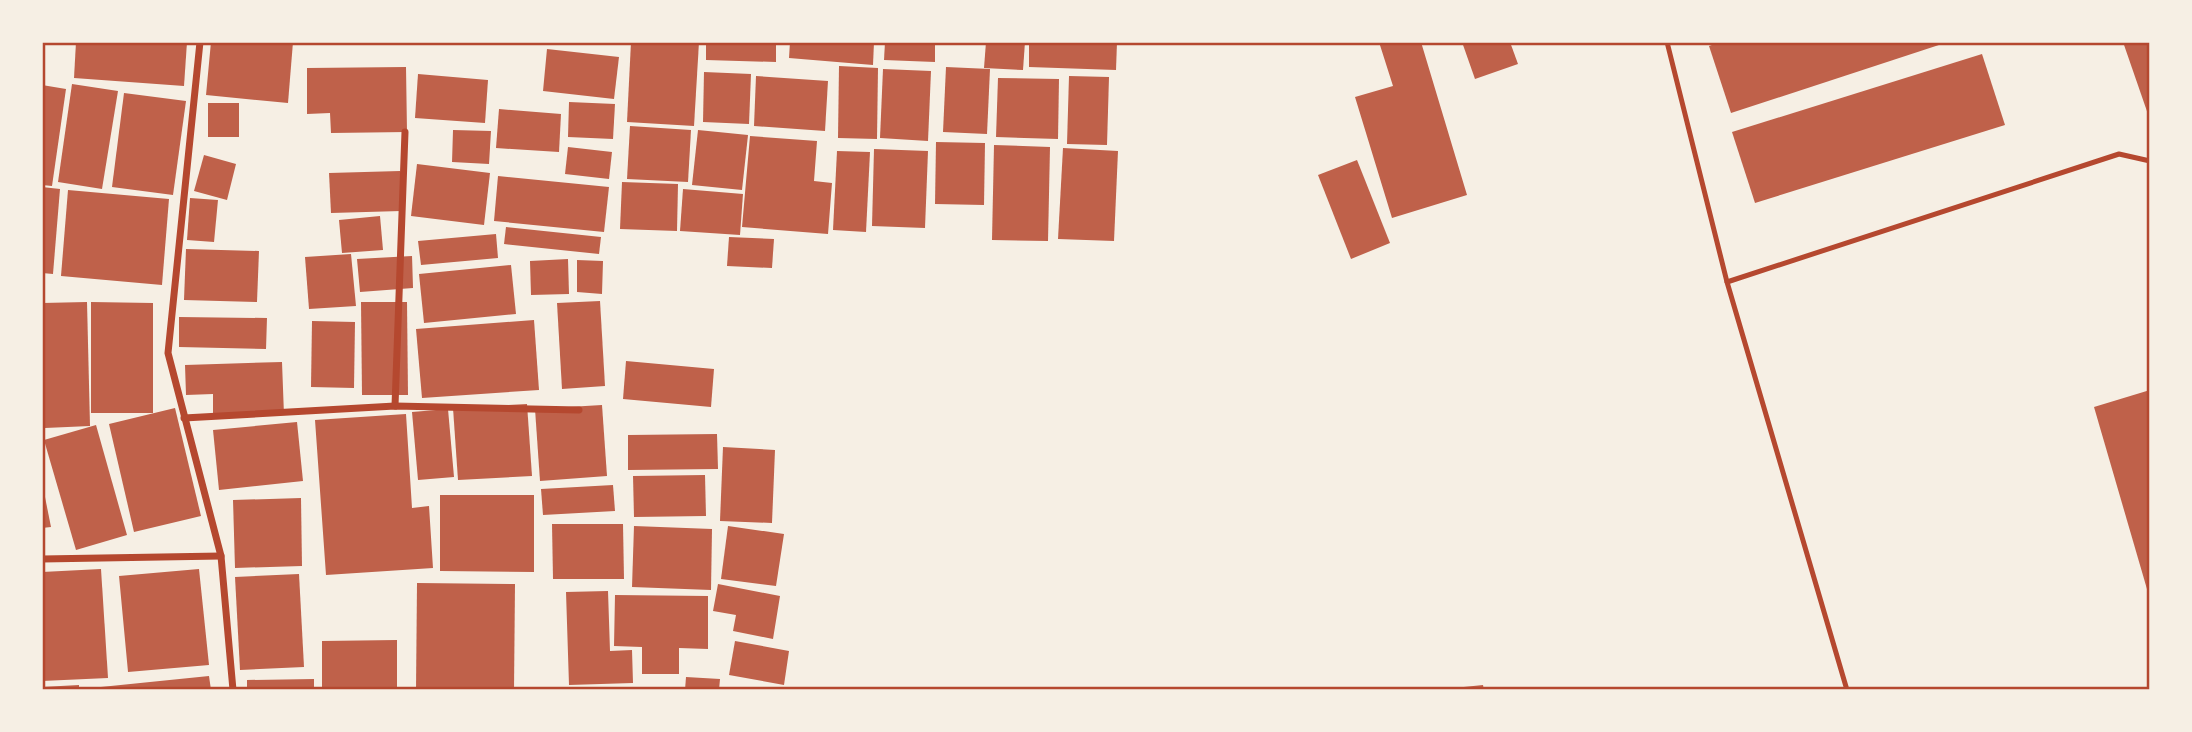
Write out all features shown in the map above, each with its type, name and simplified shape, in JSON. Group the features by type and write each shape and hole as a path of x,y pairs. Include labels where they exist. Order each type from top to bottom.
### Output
{"street":[{"path":"200,42 168,353 220,556 233,690"},
{"path":"395,406 405,132"},
{"path":"184,418 395,406 579,410"},
{"path":"42,559 220,556"}],"lane":[{"path":"1667,42 1727,282 1847,690"},
{"path":"1727,282 2119,154 2150,161"}],"building":[{"path":"76,42 187,42 184,86 74,78"},
{"path":"211,42 293,42 288,103 206,95"},
{"path":"631,42 699,42 694,126 627,122"},
{"path":"706,42 776,42 776,62 706,60"},
{"path":"790,42 874,42 873,65 789,58"},
{"path":"885,42 935,42 935,62 884,60"},
{"path":"986,42 1025,42 1023,70 984,68"},
{"path":"1029,42 1117,42 1116,70 1029,67"},
{"path":"1379,42 1421,42 1467,195 1392,218 1355,97 1393,86"},
{"path":"1462,42 1510,42 1518,64 1475,79"},
{"path":"1720,42 1945,43 1731,113 1709,46"},
{"path":"2123,42 2150,42 2150,120"},
{"path":"547,49 619,57 614,99 543,91"},
{"path":"1982,54 2005,125 1755,203 1732,132"},
{"path":"839,66 878,68 877,139 838,138"},
{"path":"406,67 407,132 331,133 330,113 307,114 307,68"},
{"path":"946,67 990,69 987,134 943,132"},
{"path":"883,69 931,71 928,141 880,138"},
{"path":"704,72 751,74 749,124 703,122"},
{"path":"418,74 488,80 485,123 415,118"},
{"path":"756,76 828,81 825,131 754,126"},
{"path":"1069,76 1109,77 1107,145 1067,144"},
{"path":"998,78 1059,79 1058,139 996,137"},
{"path":"72,84 118,91 102,189 58,182"},
{"path":"42,85 66,89 52,186 42,185"},
{"path":"124,93 186,101 173,195 112,187"},
{"path":"569,102 615,104 613,139 568,137"},
{"path":"208,103 239,103 239,137 208,137"},
{"path":"499,109 561,114 559,152 496,148"},
{"path":"630,126 691,130 688,182 627,179"},
{"path":"453,130 491,131 489,164 452,162"},
{"path":"698,130 748,135 742,190 692,185"},
{"path":"750,136 817,141 814,181 832,183 828,234 742,227"},
{"path":"936,142 985,143 984,205 935,204"},
{"path":"994,145 1050,147 1048,241 992,240"},
{"path":"568,147 612,152 609,179 565,174"},
{"path":"1063,148 1118,151 1114,241 1058,239"},
{"path":"874,149 928,151 925,228 872,226"},
{"path":"837,151 870,152 866,232 833,230"},
{"path":"204,155 236,164 227,200 194,191"},
{"path":"1357,160 1390,243 1351,259 1318,175"},
{"path":"417,164 490,173 484,225 411,216"},
{"path":"400,171 401,211 331,213 329,173"},
{"path":"498,176 609,187 604,232 494,221"},
{"path":"622,182 678,184 677,231 620,229"},
{"path":"42,187 60,189 53,274 42,273"},
{"path":"683,189 743,194 740,235 680,231"},
{"path":"68,190 169,199 162,285 61,276"},
{"path":"190,198 218,200 214,242 187,240"},
{"path":"380,216 383,250 342,253 339,220"},
{"path":"506,227 601,237 599,254 504,244"},
{"path":"496,234 498,258 421,265 418,241"},
{"path":"729,237 774,239 772,268 727,266"},
{"path":"186,249 259,251 257,302 184,300"},
{"path":"351,254 356,306 309,309 305,257"},
{"path":"412,256 413,288 360,292 357,259"},
{"path":"568,259 569,294 531,295 530,261"},
{"path":"577,260 603,261 602,294 577,292"},
{"path":"511,265 516,314 424,323 419,274"},
{"path":"600,301 605,386 562,389 557,303"},
{"path":"87,302 90,426 45,428 42,303"},
{"path":"91,302 153,303 153,413 91,413"},
{"path":"361,302 407,302 408,395 362,395"},
{"path":"179,317 267,318 266,349 179,347"},
{"path":"534,320 539,390 422,398 416,329"},
{"path":"312,321 355,322 354,388 311,387"},
{"path":"626,361 714,369 711,407 623,399"},
{"path":"282,362 284,415 213,416 213,394 186,395 185,365"},
{"path":"2150,390 2150,596 2149,596 2094,407"},
{"path":"527,404 532,476 458,480 453,408"},
{"path":"602,405 607,476 540,481 535,409"},
{"path":"175,408 201,516 134,532 109,424"},
{"path":"448,409 454,477 418,480 412,412"},
{"path":"406,414 412,508 429,506 433,568 326,575 315,420"},
{"path":"297,422 303,481 219,490 213,430"},
{"path":"96,425 127,535 76,550 44,440"},
{"path":"717,434 718,469 628,470 628,435"},
{"path":"723,447 775,450 772,523 720,521"},
{"path":"705,475 706,516 634,517 633,476"},
{"path":"42,482 51,527 42,528"},
{"path":"613,485 615,511 543,515 541,489"},
{"path":"440,495 534,495 534,572 440,571"},
{"path":"301,498 302,566 235,568 233,500"},
{"path":"552,524 623,524 624,579 553,579"},
{"path":"634,526 712,529 711,590 632,587"},
{"path":"728,526 784,534 776,586 721,579"},
{"path":"101,569 108,678 42,681 42,572"},
{"path":"199,569 209,665 128,672 119,576"},
{"path":"299,574 304,667 240,670 235,577"},
{"path":"417,583 515,584 514,690 416,690"},
{"path":"718,584 780,596 773,639 733,631 736,615 713,611"},
{"path":"608,591 610,651 632,650 633,683 569,685 566,592"},
{"path":"615,595 708,596 708,649 679,648 679,674 642,674 642,647 614,646"},
{"path":"397,640 397,690 322,690 322,641"},
{"path":"735,641 789,651 784,685 729,675"},
{"path":"209,676 211,690 91,690 91,688"},
{"path":"686,677 720,679 719,690 685,690"},
{"path":"314,679 314,690 247,690 247,680"},
{"path":"79,685 79,690 42,690 42,687"},
{"path":"1483,685 1484,690 1454,690 1454,688"}]}
